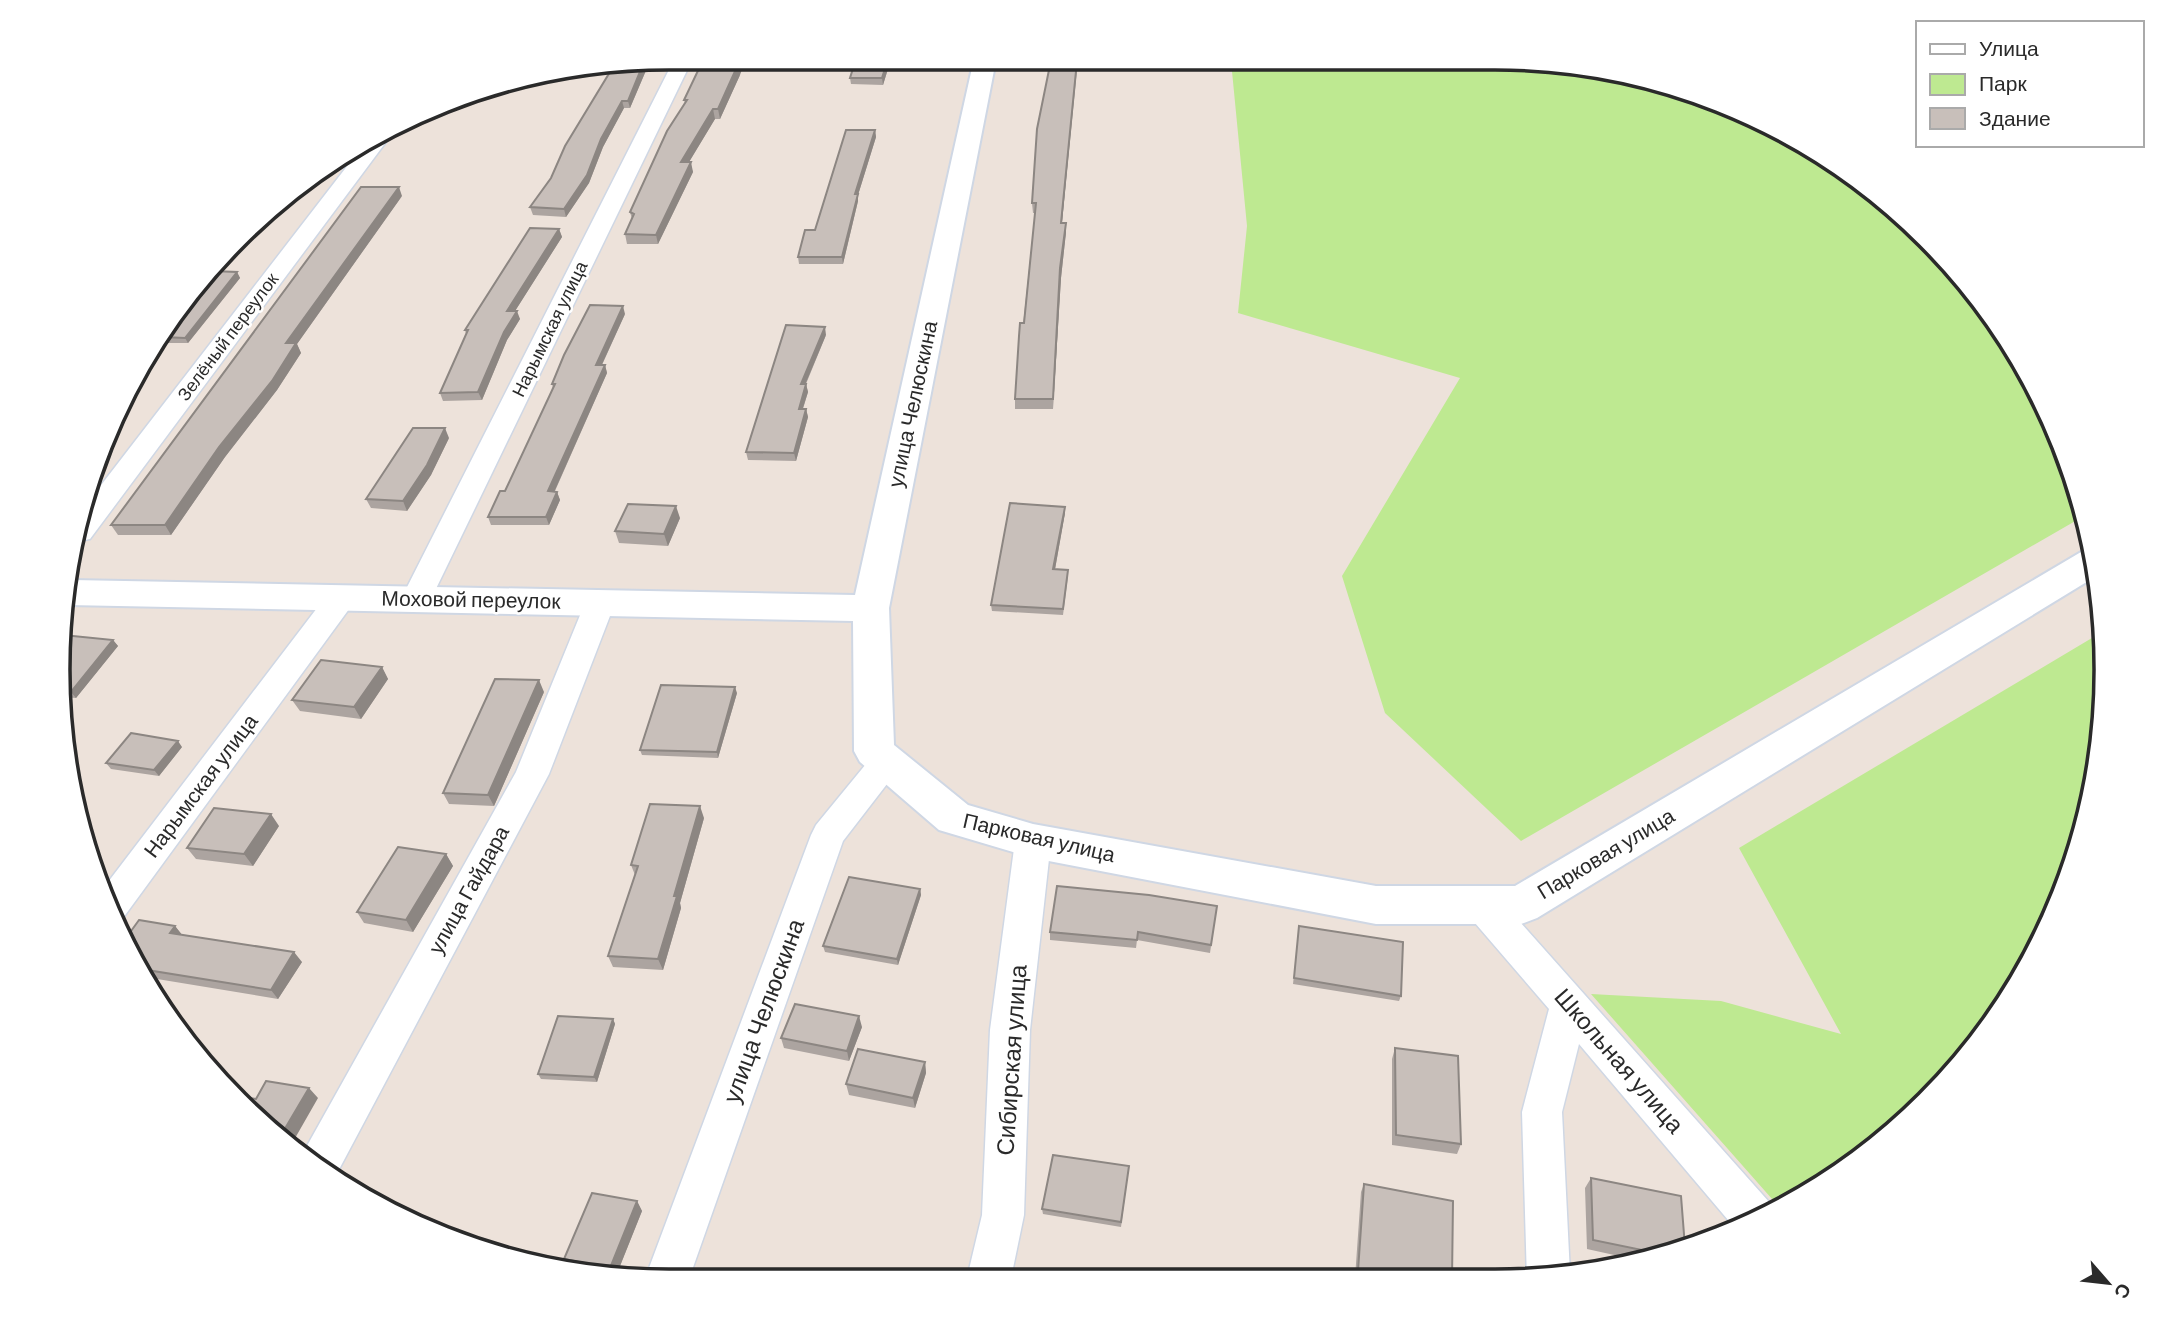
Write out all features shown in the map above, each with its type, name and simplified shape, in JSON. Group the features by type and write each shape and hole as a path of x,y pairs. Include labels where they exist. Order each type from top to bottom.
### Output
{"street":[{"name":"Нарымская улица","path":"416,599 678,70"},
{"name":"улица Челюскина","path":"671,1269 828,835 881,756 871,608 983,70"},
{"name":"Зелёный переулок","path":"89,521 370,150"},
{"name":"Парковая улица","path":"881,756 954,818 1033,841 1376,905 1521,905 2085,567"},
{"name":"Моховой переулок","path":"75,593 871,608"},
{"name":"Нарымская улица","path":"116,899 341,598"},
{"name":"улица Гайдара","path":"323,1158 532,774 600,603"},
{"name":"Сибирская улица","path":"991,1269 1003,1215 1010,1030 1033,841"},
{"name":"Школьная улица","path":"1482,905 1749,1212"},
{"path":"1548,1267 1542,1112 1569,1005"}],"green space":[{"path":"1232,70 1534,71 1611,82 1650,90 1687,102 1760,132 1828,171 1890,219 1945,274 1993,336 2032,404 2062,477 2075,521 1521,841 1385,713 1342,576 1460,378 1238,313 1247,226"},
{"path":"2093,637 2093,709 2089,748 2074,825 2048,899 2014,969 1993,1003 1945,1065 1890,1120 1828,1168 1773,1200 1591,994 1721,1001 1841,1034 1739,848"}],"building":[{"path":"698,70 736,70 718,109 713,109 681,162 691,162 656,235 625,234 634,214 630,212 667,131 687,100 684,100"},
{"path":"853,70 885,70 882,78 850,78"},
{"path":"1049,70 1076,70 1061,223 1066,223 1060,268 1053,399 1015,399 1020,323 1024,323 1036,203 1032,203 1037,129"},
{"path":"640,71 628,101 622,101 601,139 587,175 564,209 530,207 551,178 565,146 609,73"},
{"path":"846,130 875,130 855,194 858,194 842,257 798,257 805,230 815,230"},
{"path":"361,187 399,187 286,343 296,343 272,381 219,447 165,525 111,525"},
{"path":"530,228 559,229 507,311 517,311 504,332 478,392 440,393 468,330 465,330"},
{"path":"222,271 237,272 185,338 170,337"},
{"path":"590,305 623,306 596,365 605,365 548,491 557,492 546,517 488,517 500,491 505,491 555,384 552,384 564,355"},
{"path":"786,325 825,327 801,384 806,384 799,409 806,409 794,453 746,452"},
{"path":"413,428 445,428 427,465 403,501 366,499"},
{"path":"1010,503 1065,507 1053,569 1068,570 1063,609 991,605"},
{"path":"628,504 676,506 664,534 615,531"},
{"path":"71,636 113,640 71,692"},
{"path":"321,660 382,667 354,707 292,700"},
{"path":"495,679 539,680 488,795 443,793"},
{"path":"661,685 735,687 717,752 640,750"},
{"path":"131,733 178,741 154,770 106,763"},
{"path":"650,804 700,806 674,896 677,896 658,959 608,956 638,866 631,865"},
{"path":"214,808 271,814 244,854 187,848"},
{"path":"398,847 446,854 406,920 357,912"},
{"path":"849,877 920,889 897,959 823,946"},
{"path":"1057,886 1149,895 1217,906 1211,945 1138,932 1137,940 1050,932"},
{"path":"139,920 175,926 170,933 294,952 271,990 151,971 131,932"},
{"path":"1299,926 1403,942 1401,996 1294,978"},
{"path":"795,1004 859,1016 847,1051 781,1038"},
{"path":"558,1016 613,1019 594,1077 538,1074"},
{"path":"1395,1048 1458,1056 1461,1144 1396,1135"},
{"path":"858,1049 925,1062 913,1098 846,1084"},
{"path":"266,1081 309,1088 285,1129 252,1098 256,1099"},
{"path":"1053,1155 1129,1166 1121,1222 1042,1209"},
{"path":"1591,1178 1681,1196 1684,1238 1643,1250 1593,1240"},
{"path":"1364,1184 1453,1201 1452,1269 1358,1269"},
{"path":"592,1193 637,1201 611,1266 564,1259"}]}
